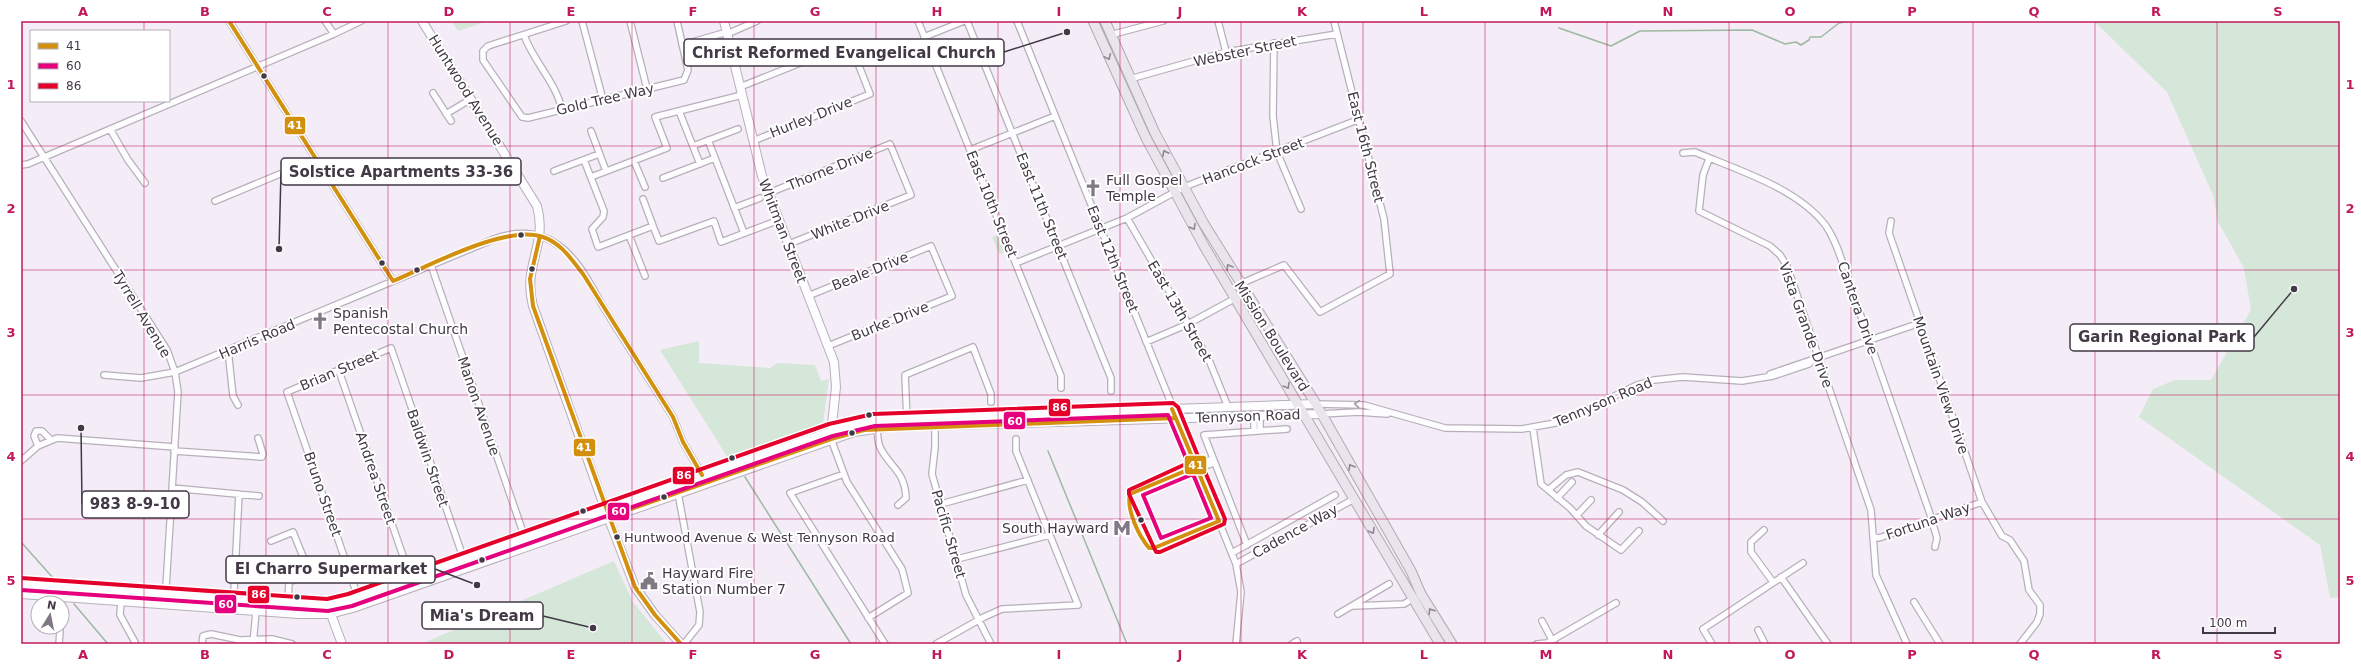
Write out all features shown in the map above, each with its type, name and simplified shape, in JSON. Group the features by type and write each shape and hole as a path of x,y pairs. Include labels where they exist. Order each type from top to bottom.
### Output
{"main road":[{"name":"Huntwood Avenue","path":"422,21 533,198 540,221 540,236 530,275 531,297 608,518 635,587 655,616 682,644"},
{"name":"Whitman Street","path":"724,21 753,141 769,193 828,346 836,379 831,439"},
{"name":"Mission Boulevard","path":"1093,21 1133,112 1174,192 1234,299 1440,644"},
{"name":"Mission Boulevard","path":"1105,21 1130,79 1184,187 1239,284 1316,404 1411,571 1421,594 1452,644"},
{"name":"Tennyson Road","path":"21,584 327,605 411,578 831,430 863,422 934,422 1172,409 1316,404"},
{"name":"Tennyson Road","path":"934,422 1176,418 1303,413 1321,414"},
{"name":"Tennyson Road","path":"330,614 466,568 831,439 877,428 907,423"},
{"path":"21,594 233,610 330,614"},
{"path":"327,605 342,644"}],"street":[{"path":"229,21 393,281"},
{"path":"325,21 334,34"},
{"path":"21,165 44,157 334,34 361,21"},
{"path":"562,110 554,88 530,49 524,35 566,21"},
{"path":"582,21 603,100"},
{"path":"630,21 647,89"},
{"path":"677,21 684,52 757,21"},
{"name":"East 10th Street","path":"918,21 1061,376 1061,388"},
{"path":"924,36 964,21"},
{"name":"East 11th Street","path":"967,21 1111,378 1111,391"},
{"name":"East 12th Street","path":"1017,21 1172,409 1197,466 1236,564 1241,592 1236,644"},
{"path":"1110,35 1163,21"},
{"path":"1218,21 1226,52"},
{"name":"East 16th Street","path":"1239,284 1284,265 1320,312 1390,274 1384,219 1360,119 1334,21"},
{"name":"Webster Street","path":"1130,79 1226,52 1274,43 1337,34"},
{"name":"Gold Tree Way","path":"524,35 488,46 482,52 483,60 522,117 562,110 681,81 687,77 688,70 684,52"},
{"path":"682,45 727,35"},
{"name":"Hurley Drive","path":"741,91 850,43 870,94 753,141"},
{"path":"1274,43 1273,116 1277,152 1301,209"},
{"path":"591,177 667,148 655,117 679,111 741,91"},
{"path":"433,93 451,121"},
{"path":"446,114 471,99"},
{"path":"679,111 700,164"},
{"path":"970,150 1055,116"},
{"name":"Hancock Street","path":"1016,263 1127,218 1184,187 1360,119"},
{"name":"Tyrrell Avenue","path":"21,121 167,350 175,372 178,392 165,604"},
{"path":"110,129 128,160 145,183"},
{"path":"693,146 738,129"},
{"path":"591,131 606,171"},
{"path":"708,140 744,233"},
{"name":"Thorne Drive","path":"769,193 890,144 911,195"},
{"name":"Cantera Drive","path":"1683,153 1695,152 1770,184 1801,202 1819,217 1838,249 1931,520 1936,538 1936,547"},
{"path":"554,171 599,154"},
{"path":"663,178 715,158"},
{"name":"Vista Grande Drive","path":"1709,158 1702,182 1699,211 1755,237 1776,251 1787,266 1816,359 1871,510 1876,575 1907,644"},
{"path":"215,201 316,159"},
{"path":"584,160 604,214 592,229 598,247 653,226"},
{"path":"634,161 645,187"},
{"name":"White Drive","path":"789,244 911,195"},
{"path":"734,208 760,198"},
{"path":"643,199 659,242 714,221 721,242 779,220"},
{"name":"East 13th Street","path":"1127,218 1212,366 1228,407"},
{"name":"Mountain View Drive","path":"1891,221 1889,233 1982,502 2002,536 2010,540 2024,562 2029,590 2040,605 2040,614 2037,622 2020,644"},
{"name":"Harris Road","path":"104,375 141,378 175,372 507,234 523,233 540,236 556,243 577,264 673,418 683,442 702,475"},
{"path":"629,235 645,276"},
{"name":"Beale Drive","path":"808,296 931,246 952,296"},
{"name":"Manon Avenue","path":"431,265 528,546"},
{"name":"Burke Drive","path":"828,346 952,296"},
{"path":"1146,342 1188,324 1234,299"},
{"name":"Tennyson Road","path":"1316,404 1356,403 1394,415 1446,428 1533,428 1561,422 1578,416 1637,385 1654,380 1683,377 1728,382 1765,377 1806,360 1816,359 1920,323"},
{"path":"907,423 905,375 972,347 991,394 991,402"},
{"name":"Brian Street","path":"287,392 390,348"},
{"name":"Baldwin Street","path":"390,348 466,568"},
{"path":"228,350 233,396 238,405"},
{"name":"Andrea Street","path":"339,371 414,586"},
{"name":"Bruno Street","path":"287,392 358,596"},
{"name":"Tennyson Road","path":"1321,414 1358,412 1394,415"},
{"path":"1257,415 1257,430"},
{"name":"Pacific Street","path":"934,422 935,447 932,469 966,595 991,644"},
{"path":"877,428 879,446 898,470 902,479 906,498 898,505"},
{"path":"1533,428 1540,480 1548,490 1598,535 1621,550 1639,531"},
{"path":"1247,545 1204,435 1287,429"},
{"path":"38,446 34,436 36,431 42,431 51,440"},
{"path":"21,461 38,446 57,438 262,457 263,454 258,438"},
{"path":"831,439 844,474 898,562 908,593 868,618"},
{"path":"936,644 978,620 1002,609 1013,607 1078,605 1016,451 1016,439"},
{"path":"1197,466 1202,467 1213,461"},
{"path":"1548,490 1566,475 1578,472 1623,490 1642,502 1663,520"},
{"path":"844,474 790,493 885,644"},
{"path":"941,504 1028,480"},
{"path":"1557,498 1572,482"},
{"path":"172,488 259,496"},
{"path":"678,493 700,612 699,625 682,644"},
{"path":"233,610 239,494"},
{"path":"1232,553 1335,495"},
{"name":"Cadence Way","path":"1236,564 1354,499"},
{"path":"1577,515 1592,500"},
{"name":"Fortuna Way","path":"1874,537 1880,538 1982,502"},
{"path":"1598,535 1619,512"},
{"path":"1764,530 1751,542 1751,552 1773,582"},
{"path":"271,541 293,532 310,574 289,582 288,603"},
{"path":"957,559 1050,535"},
{"path":"1712,644 1703,629 1803,563"},
{"path":"1781,577 1828,644"},
{"path":"1338,614 1389,584"},
{"path":"1353,606 1404,604 1412,599"},
{"path":"121,601 120,615 136,644"},
{"path":"253,642 257,601"},
{"path":"1914,602 1940,644"},
{"path":"1537,644 1547,643 1555,639 1616,603"},
{"path":"1542,621 1551,638 1555,639"},
{"path":"1758,630 1765,644"},
{"path":"202,644 203,636 211,634 253,642 259,638 272,639 292,644"}],"green space":[{"path":"452,21 488,21 458,31"},
{"path":"2092,21 2340,21 2340,597 2330,598 2320,545 2139,417 2153,389 2175,380 2211,380 2251,310 2244,268 2218,222 2213,195 2167,92 2098,25"},
{"path":"997,235 1006,252 999,254 992,237"},
{"path":"699,341 699,363 770,368 778,363 815,365 821,381 829,379 823,423 728,458 660,350"},
{"path":"614,561 633,602 667,644 421,644"}],"waterway":[{"path":"1559,28 1611,46 1640,31 1752,30 1785,44 1796,42 1801,45 1809,40 1810,37 1821,37 1839,23 1851,21"},
{"path":"1048,451 1127,644"},
{"path":"745,477 851,644"},
{"path":"21,542 54,579"},
{"path":"74,604 108,644"}],"transit line":[{"name":"41","path":"229,21 393,281"},
{"name":"41","path":"393,281 468,248 509,236 527,235 543,237 555,243 566,252 583,274 673,417 683,442 702,475"},
{"name":"41","path":"540,236 530,279 533,306 635,587 655,615 681,644"},
{"name":"86","path":"21,578 327,599 348,594 829,424 873,414 1173,403 1178,407 1200,461"},
{"name":"41","path":"1172,409 1219,521"},
{"name":"60","path":"21,590 328,611 352,606 833,436 875,426 1168,415 1188,463"},
{"name":"41","path":"608,517 831,439 864,430 1176,418"},
{"name":"86","path":"1188,463 1129,490 1129,494 1156,552 1160,552 1224,524 1225,519 1203,467"},
{"name":"41","path":"1197,466 1130,494 1130,508 1134,522 1141,537 1149,548 1154,548 1219,521"},
{"name":"60","path":"1193,474 1211,518 1161,538 1143,495 1193,474"}],"place":[{"name":"Christ Reformed Evangelical Church","path":"1067,32"},
{"name":"Full Gospel Temple","path":"1093,188"},
{"name":"Solstice Apartments 33-36","path":"279,249"},
{"name":"Garin Regional Park","path":"2294,289"},
{"name":"Spanish Pentecostal Church","path":"320,321"},
{"name":"983 8-9-10","path":"81,428"},
{"name":"South Hayward","path":"1122,528"},
{"name":"Huntwood Avenue & West Tennyson Road","path":"617,537"},
{"name":"Hayward Fire Station Number 7","path":"649,581"},
{"name":"El Charro Supermarket","path":"477,585"},
{"name":"Mia's Dream","path":"593,628"}]}
